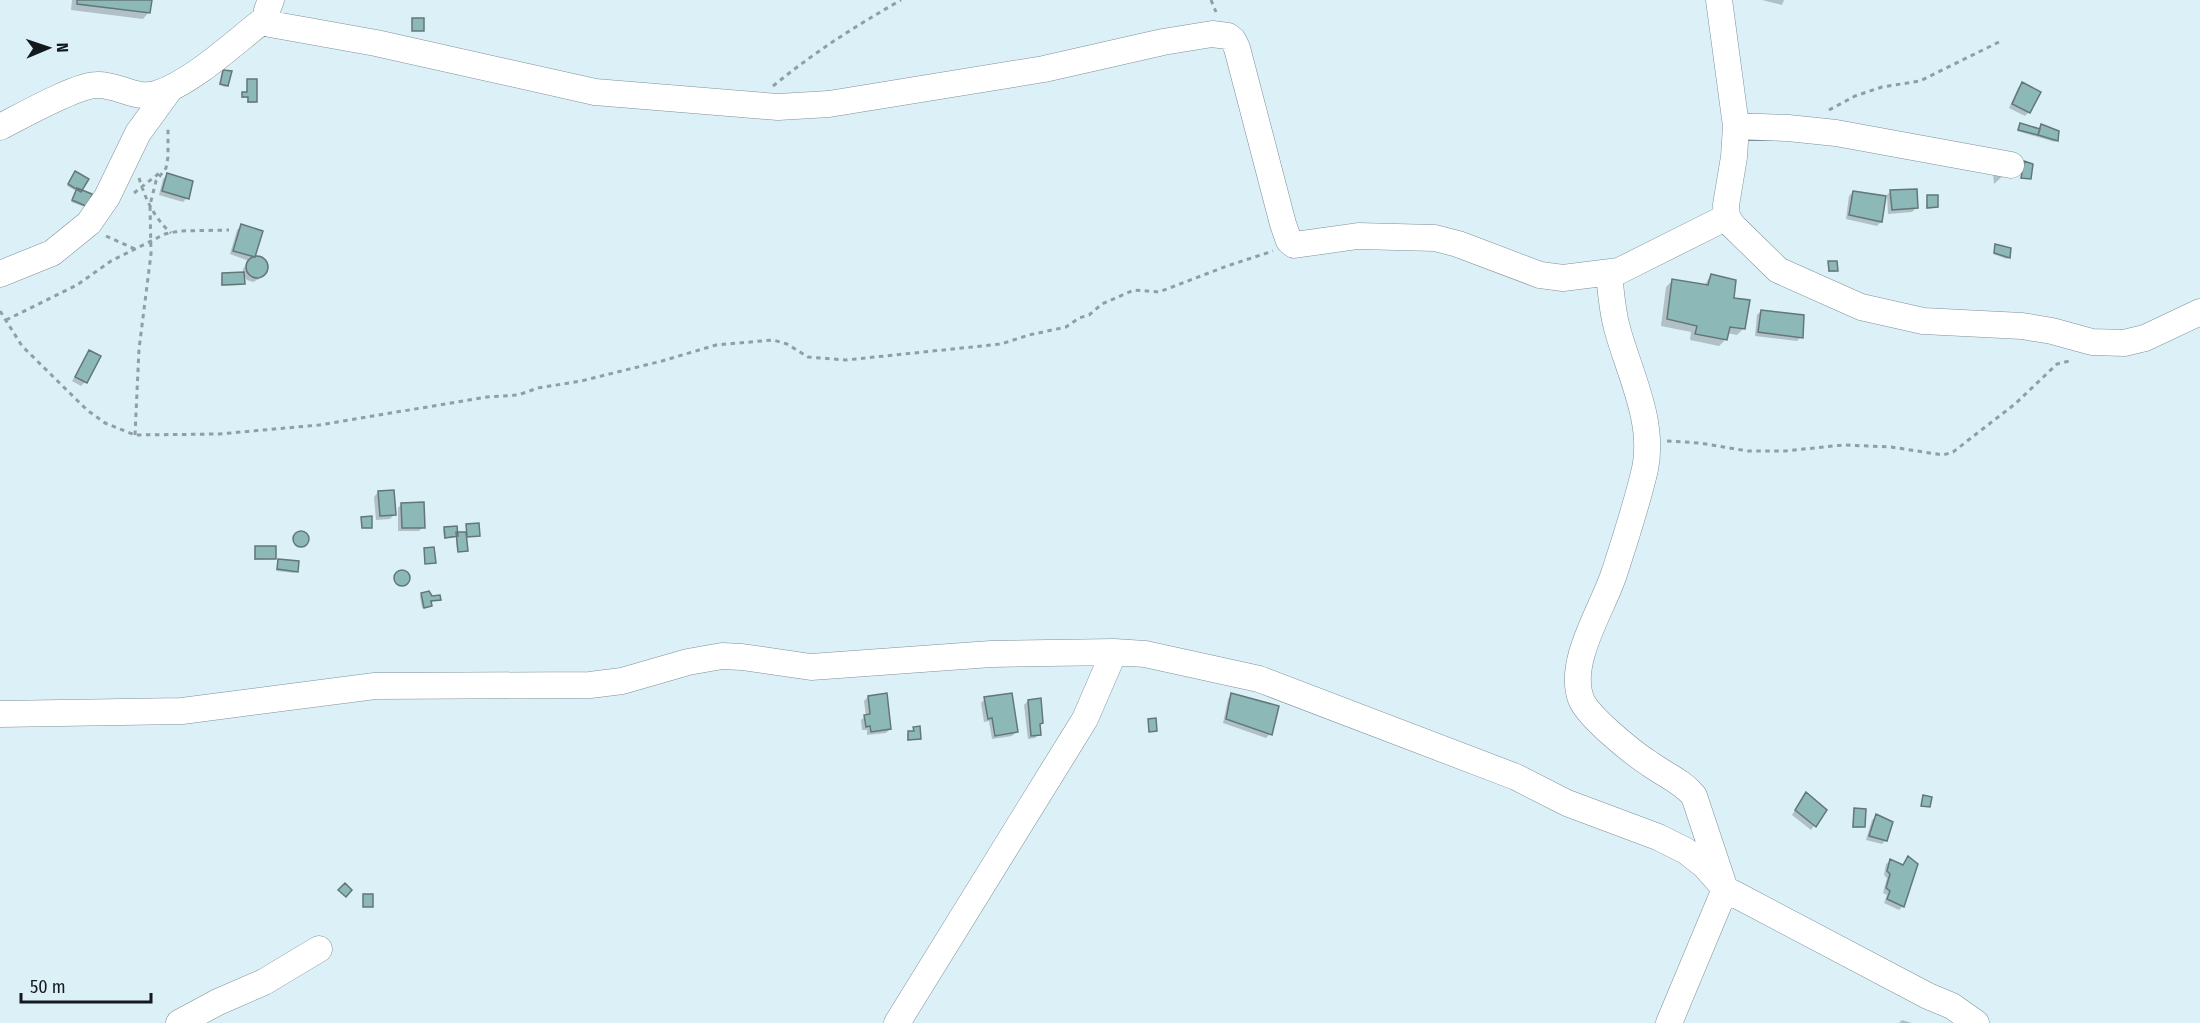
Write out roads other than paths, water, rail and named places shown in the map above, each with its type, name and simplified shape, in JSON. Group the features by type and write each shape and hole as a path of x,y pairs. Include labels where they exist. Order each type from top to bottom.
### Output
{"street":[{"path":"1719,0 1736,126 1734,157 1726,205 1727,217 1733,226 1778,270 1861,307 1923,321 2022,326 2052,331 2092,342 2124,343 2145,338 2200,312"},
{"path":"268,9 270,24 376,43 595,92 778,107 829,104 1044,69 1162,42 1221,34 1233,40 1237,48 1283,224 1289,241 1294,245 1358,236 1435,238 1458,244 1540,275 1563,278 1609,274 1727,217"},
{"path":"0,274 52,253 86,225 107,197 138,134 168,91 210,62 268,9"},
{"path":"0,127 79,89 95,84 106,85 141,96 168,91"},
{"path":"1736,126 1836,133 2011,165"},
{"path":"1609,274 1617,327 1643,414 1648,440 1645,468 1613,576 1581,658 1578,687 1588,713 1649,764 1683,784 1694,796 1725,889 1669,1023"},
{"path":"897,1023 1085,718 1114,652"},
{"path":"0,714 182,711 375,686 590,685 622,681 688,662 722,656 811,667 991,654 1114,652 1145,654 1259,679 1516,777 1567,803 1658,837 1686,852 1705,866 1725,889 1928,996 1952,1006 1976,1023"},
{"path":"179,1023 218,1002 264,982 319,950"}]}
